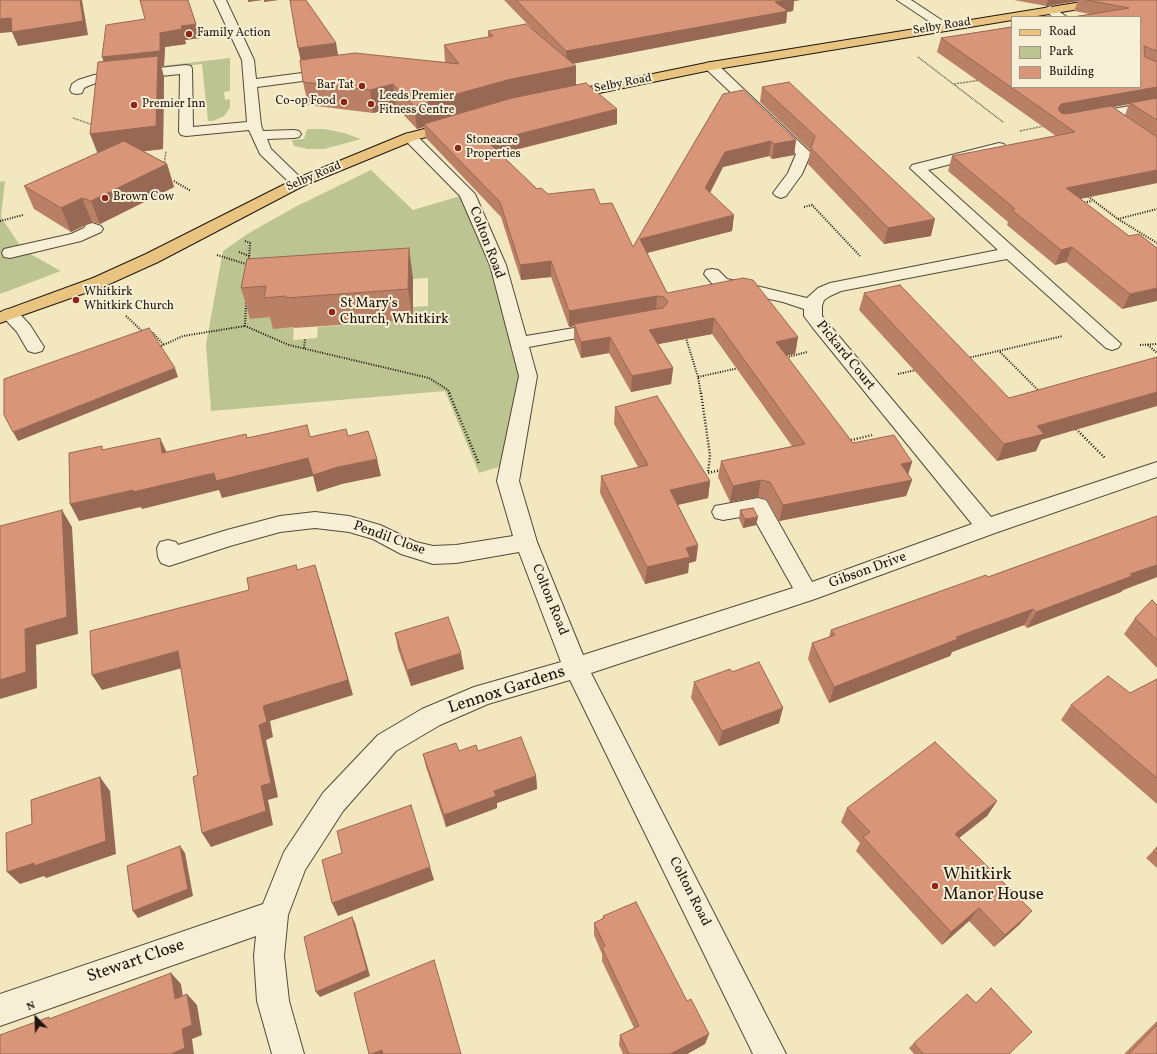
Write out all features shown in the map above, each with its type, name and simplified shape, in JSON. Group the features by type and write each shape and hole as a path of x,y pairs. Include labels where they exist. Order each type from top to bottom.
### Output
{"main road":[{"name":"Selby Road","path":"1013,16 1116,0"},
{"name":"Selby Road","path":"556,98 711,66 1011,16"},
{"name":"Selby Road","path":"5,316 99,282 152,258 298,183 410,137 469,121"}],"street":[{"path":"220,0 248,60 256,130 265,151 298,183"},
{"path":"903,0 946,27"},
{"path":"1050,10 1059,16"},
{"path":"711,66 804,153 795,174 781,192"},
{"path":"77,90 77,87 83,83 94,79 186,69 186,132 256,130 294,134"},
{"path":"250,84 345,71"},
{"path":"1060,122 1157,105"},
{"path":"1109,114 1127,126"},
{"name":"Colton Road","path":"410,137 467,194 498,265 528,376 508,481 526,542 576,668 770,1054"},
{"path":"999,147 917,168 1112,344"},
{"path":"10,253 75,238 95,229 92,228"},
{"name":"Pickard Court","path":"987,527 836,346 814,316 813,306 816,298 824,292 836,287 1010,253"},
{"path":"712,274 721,283 788,298 813,306"},
{"path":"5,316 24,330 35,347"},
{"path":"518,343 618,325"},
{"name":"Gibson Drive","path":"576,668 807,594 987,527 1157,469"},
{"path":"723,512 758,506 807,594"},
{"name":"Pendil Close","path":"168,548 169,557 226,538 280,524 315,520 350,524 380,533 409,548 433,555 456,554 526,542"},
{"name":"Lennox Gardens","path":"288,1054 273,1001 269,956 272,914 294,862 333,802 387,743 431,717 483,695 576,668"},
{"name":"Stewart Close","path":"0,1010 272,914"}],"path":[{"path":"953,84 983,80"},
{"path":"73,118 94,125"},
{"path":"1014,132 1060,122"},
{"path":"163,169 166,151"},
{"path":"168,178 191,191"},
{"path":"169,184 174,181"},
{"path":"1078,204 1093,201"},
{"path":"799,209 812,205 881,279"},
{"path":"1118,219 1157,209"},
{"path":"0,220 23,215"},
{"path":"242,239 250,243 248,272"},
{"path":"239,252 249,256"},
{"path":"245,326 246,303"},
{"path":"126,316 143,333 153,333 164,345"},
{"path":"159,347 183,336 245,326 289,345 429,378 448,390 482,471 508,481"},
{"path":"962,360 1094,329"},
{"path":"684,332 698,377 710,455 708,472 725,470"},
{"path":"304,348 305,339"},
{"path":"1147,345 1157,353"},
{"path":"783,358 836,346"},
{"path":"1000,351 1044,396"},
{"path":"698,377 744,367"},
{"path":"865,381 918,370"},
{"path":"1071,424 1126,480"},
{"path":"843,442 904,427"}],"green space":[{"path":"230,58 230,91 224,92 225,100 230,99 230,108 224,116 213,121 208,121 202,64 145,70 145,68"},
{"path":"307,129 324,129 344,133 361,139 324,149 308,149 294,146 292,140 304,139"},
{"path":"371,170 413,210 467,194 528,376 511,463 479,473 445,391 211,411 206,344 223,251 249,233 295,207","holes":["428,278 428,306 413,307 412,320 318,327 317,338 293,340 294,327 273,328 274,317 282,287"]},
{"path":"5,181 1,216 3,220 23,250 61,271 0,294 0,182"}],"building":[{"path":"0,0 80,0 83,21 12,32 11,18 0,19"},
{"path":"140,0 188,0 196,24 181,26 182,29 160,33 160,51 102,57 106,25 145,19"},
{"path":"290,0 306,0 336,43 298,48"},
{"path":"516,0 787,0 775,2 788,11 566,51"},
{"path":"1086,0 1157,0 1157,51 1144,46 1145,57 1157,62 1157,87 1061,104 1058,109 1061,113 1066,114 1111,106 1157,137 1157,170 1066,188 1129,236 1139,234 1157,248 1157,288 1130,294 1072,247 1061,250 1012,210 1015,209 952,156 1075,132 1012,88 1141,88 1141,16 1079,16 1129,8"},
{"path":"526,24 576,66 507,80 414,106 393,84 370,90 303,82 300,60 355,53 459,64 444,45 493,36 488,31"},
{"path":"1011,27 1011,87 941,38"},
{"path":"158,56 156,126 90,134 98,62"},
{"path":"789,82 935,219 888,228 811,148 815,136 762,87"},
{"path":"586,83 617,109 488,142 537,189 541,188 548,194 594,189 600,204 612,203 633,247 723,94 743,90 796,140 774,144 771,141 725,152 705,188 734,215 640,239 667,293 743,278 753,280 798,337 776,342 853,443 894,435 912,462 901,464 912,480 783,505 770,482 761,480 733,486 721,461 805,444 714,318 649,330 673,368 632,376 610,337 581,342 574,324 663,308 668,302 664,297 657,296 569,311 551,261 520,265 500,202 424,124 512,98"},
{"path":"1157,98 1157,120 1130,103"},
{"path":"124,141 167,164 91,201 82,198 61,208 24,186"},
{"path":"409,248 408,289 286,298 286,296 264,298 266,286 241,288 247,259"},
{"path":"900,285 1009,398 1157,357 1157,392 1037,426 1044,434 1004,444 864,293"},
{"path":"149,328 175,368 13,432 4,415 4,379"},
{"path":"657,396 710,481 670,490 698,545 686,548 690,557 647,567 601,476 648,465 615,407"},
{"path":"307,425 310,437 346,429 348,436 368,431 377,459 338,467 313,475 308,458 216,481 214,473 133,492 133,490 70,504 69,453 102,446 102,450 160,438 162,453 246,434 247,438"},
{"path":"753,508 758,517 745,519 740,510"},
{"path":"62,510 67,617 25,629 26,672 0,680 0,526"},
{"path":"1157,516 1157,565 1130,574 1132,576 1036,612 1033,609 956,637 958,639 834,687 812,643 835,635 831,630 986,575 988,577"},
{"path":"296,565 297,570 315,565 348,680 263,706 267,722 259,725 271,783 261,786 266,811 202,833 193,777 198,775 178,651 92,675 90,631 249,590 247,578"},
{"path":"1152,600 1157,605 1157,640 1135,618"},
{"path":"448,617 461,653 407,670 395,633"},
{"path":"759,662 783,708 722,731 694,682 730,669 732,672"},
{"path":"1108,676 1130,693 1157,679 1157,778 1071,705"},
{"path":"521,737 536,776 494,791 496,796 444,815 423,754 456,743 459,751 476,745 478,751"},
{"name":"Whitkirk Manor House","path":"935,742 997,801 955,834 1032,911 1005,935 979,908 951,932 863,837 870,832 847,808"},
{"path":"100,777 106,841 34,866 34,863 7,872 6,833 32,824 31,800"},
{"path":"411,805 430,867 332,903 322,860 342,853 337,831"},
{"path":"180,846 188,889 133,911 127,866"},
{"path":"1157,847 1157,854 1153,851"},
{"path":"636,902 687,1001 691,999 709,1034 670,1054 629,1054 620,1035 639,1026 602,948 605,946 594,923 604,918 603,916"},
{"path":"352,917 367,970 316,992 304,937"},
{"path":"434,960 461,1054 383,1054 382,1050 369,1054 354,993"},
{"path":"171,973 175,999 187,994 192,1025 182,1029 185,1048 171,1054 0,1054 0,1035 49,1017 49,1019"},
{"path":"991,988 1032,1032 1009,1054 923,1054 914,1043 967,994 976,1003"},
{"path":"1157,1025 1157,1054 1129,1054"}],"place":[{"name":"Family Action","path":"189,34"},
{"name":"Bar Tat","path":"362,86"},
{"name":"Co-op Food","path":"344,102"},
{"name":"Leeds Premier Fitness Centre","path":"371,104"},
{"name":"Premier Inn","path":"134,105"},
{"name":"Stoneacre Properties","path":"458,148"},
{"name":"Brown Cow","path":"105,198"},
{"name":"Whitkirk Whitkirk Church","path":"76,300"},
{"name":"St Mary's Church, Whitkirk","path":"332,312"},
{"name":"Whitkirk Manor House","path":"935,886"}]}
